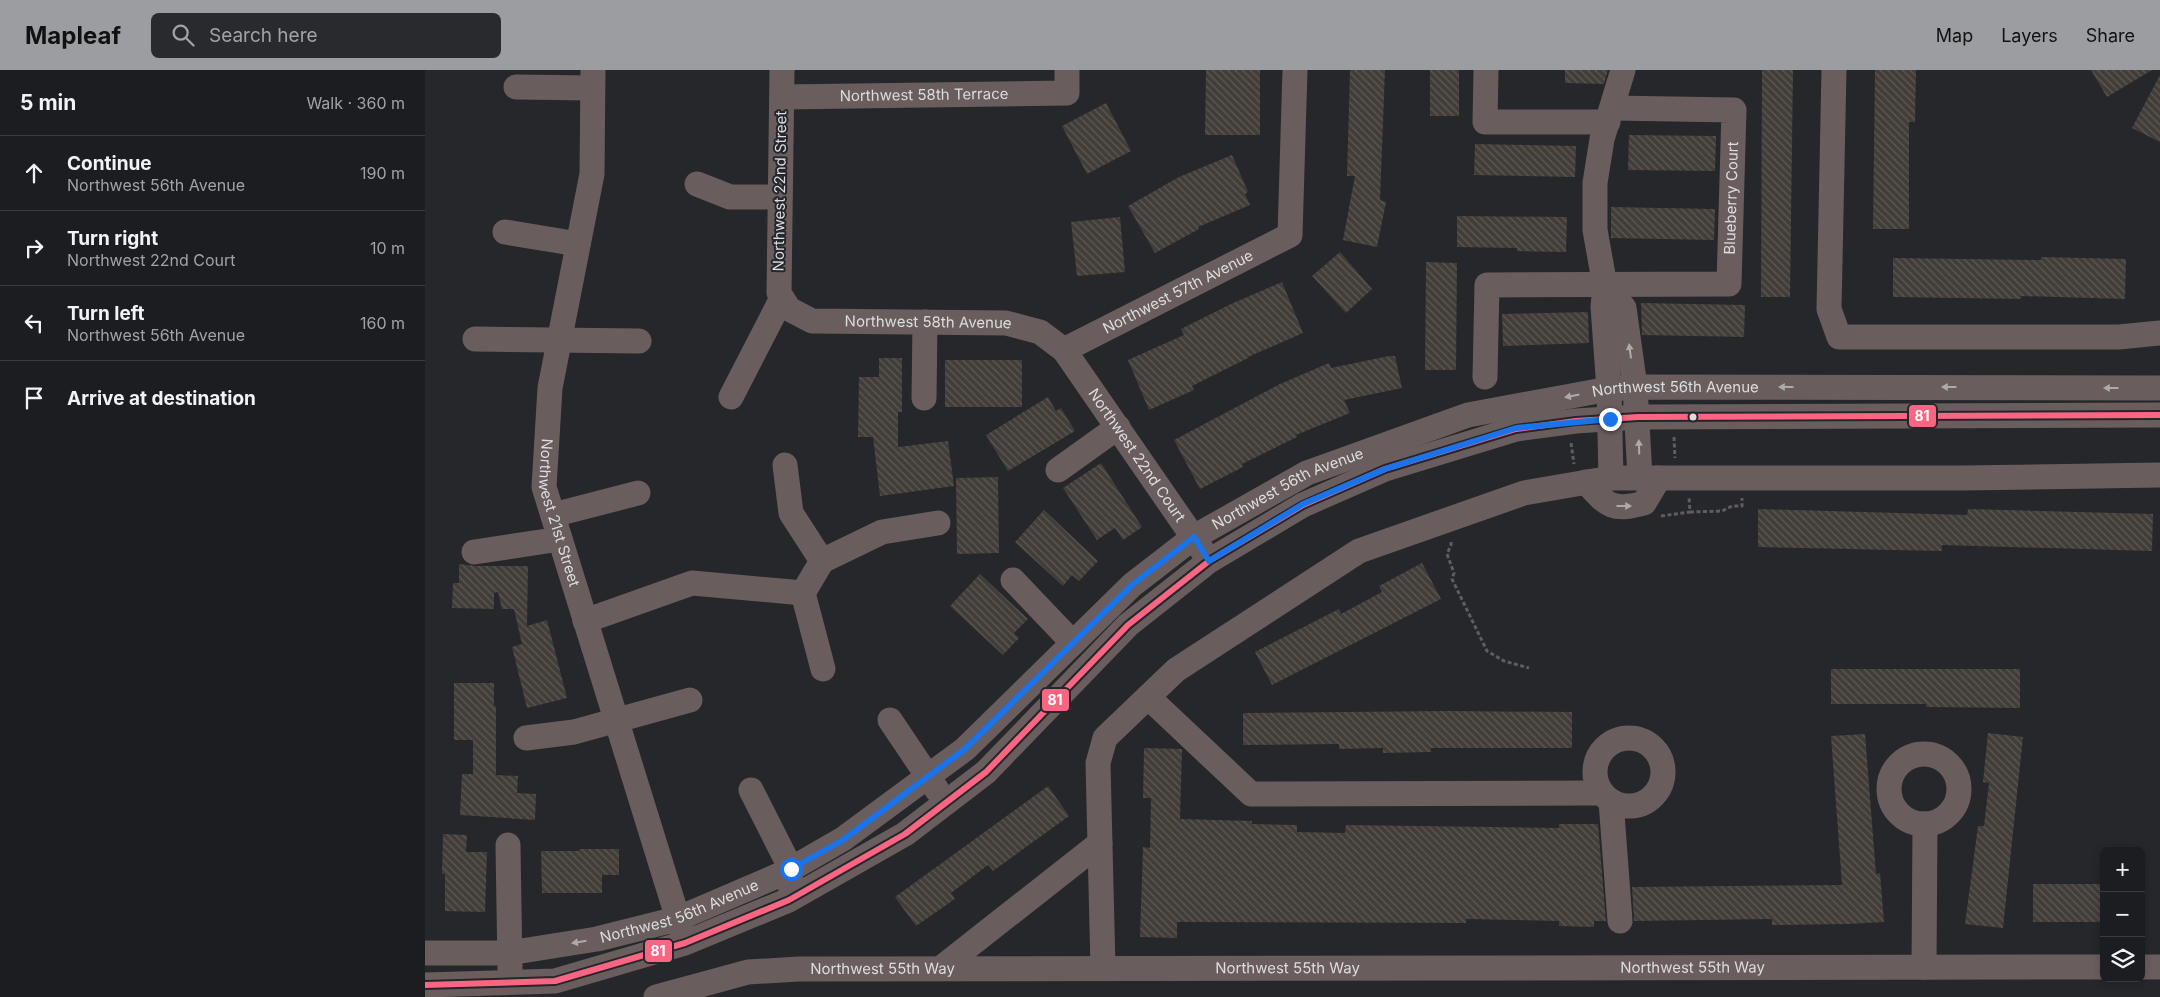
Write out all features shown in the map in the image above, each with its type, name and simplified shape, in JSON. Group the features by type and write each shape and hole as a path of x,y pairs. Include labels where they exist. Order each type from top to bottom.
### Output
{"street":[{"name":"Northwest 22nd Street","path":"782,70 779,292 785,304"},
{"name":"Northwest 57th Avenue","path":"1064,350 1291,235 1295,70"},
{"name":"Blueberry Court","path":"1485,70 1485,122 1734,110 1729,284 1487,285 1485,377"},
{"path":"1611,478 1609,389 1603,307 1605,286 1595,230 1595,183 1597,159 1623,70"},
{"path":"1834,70 1829,309 1839,337 2119,338 2160,333"},
{"path":"516,87 593,79"},
{"name":"Northwest 21st Street","path":"593,79 592,174 549,388 544,487 685,943"},
{"name":"Northwest 58th Terrace","path":"782,97 1067,81"},
{"path":"697,184 731,197 780,197"},
{"path":"505,232 578,244"},
{"path":"1586,482 1606,504 1625,508 1644,503 1649,478 1638,417 1624,308 1605,286"},
{"path":"731,397 785,304"},
{"name":"Northwest 58th Avenue","path":"785,304 812,321 1005,323 1040,332 1064,350"},
{"path":"925,322 925,398"},
{"path":"475,339 639,341"},
{"name":"Northwest 22nd Court","path":"1064,350 1209,561"},
{"name":"Northwest 56th Avenue","path":"425,953 509,953 597,939 677,919 791,869 843,840 965,749 1132,585 1194,537 1307,473 1468,415 1609,389 2160,388"},
{"name":"Northwest 56th Avenue","path":"425,985 510,983 557,989 685,943 789,900 905,834 986,772 1129,625 1209,561 1303,504 1385,469 1516,428 1638,417 2160,415"},
{"path":"1059,470 1117,427"},
{"path":"785,465 791,512 822,561"},
{"path":"1103,968 1098,763 1105,738 1175,670 1359,551 1524,494 1611,478 1952,478 2160,475"},
{"path":"553,515 638,493"},
{"path":"823,669 803,593 822,561 882,532 938,523"},
{"path":"474,552 560,539"},
{"path":"1013,580 1073,643"},
{"path":"585,621 693,583 803,593"},
{"path":"1148,697 1251,794 1606,797 1620,921"},
{"path":"526,738 574,732 690,700"},
{"path":"890,720 945,803"},
{"path":"751,790 791,869 789,900"},
{"path":"1924,967 1925,824"},
{"path":"941,968 1100,843"},
{"path":"508,845 510,983"},
{"name":"Northwest 55th Way","path":"656,997 716,989 748,972 799,968 2100,967"},
{"path":"2145,967 2160,967"}],"path":[{"path":"1661,509 1661,516 1690,512 1722,511 1732,506 1742,506 1742,479"},
{"path":"1689,493 1690,512"}],"building":[{"path":"1206,70 1260,70 1260,135 1205,135"},
{"path":"1350,70 1385,70 1380,200 1386,202 1377,247 1343,240 1355,176 1347,176"},
{"path":"1430,70 1459,70 1459,116 1430,116"},
{"path":"1565,70 1608,70 1604,84 1565,83"},
{"path":"1762,70 1793,70 1790,297 1761,297"},
{"path":"1875,70 1916,70 1915,122 1909,122 1909,229 1873,229"},
{"path":"2091,70 2152,70 2107,97"},
{"path":"2160,75 2160,142 2132,128"},
{"path":"1106,103 1131,151 1087,174 1062,126"},
{"path":"1629,135 1716,136 1715,171 1628,170"},
{"path":"1475,144 1576,146 1575,177 1474,175"},
{"path":"1232,155 1248,192 1245,194 1250,205 1198,227 1199,229 1155,253 1128,206 1179,177"},
{"path":"1611,207 1715,209 1714,240 1611,238"},
{"path":"1457,216 1567,217 1566,252 1517,251 1517,248 1457,247"},
{"path":"1120,217 1125,272 1077,276 1071,222"},
{"path":"1340,252 1372,289 1346,313 1312,276"},
{"path":"2041,257 2126,259 2125,299 2021,296 2021,299 1893,297 1893,258 2041,260"},
{"path":"1426,262 1457,263 1456,370 1425,370"},
{"path":"1282,282 1303,333 1248,357 1192,386 1194,390 1149,410 1128,360 1184,335 1181,329 1231,304"},
{"path":"1641,303 1745,305 1744,337 1642,335"},
{"path":"1588,312 1589,343 1503,346 1502,314"},
{"path":"1395,356 1402,388 1344,400 1350,413 1296,435 1297,437 1242,464 1243,467 1200,489 1174,440 1280,384 1329,363 1331,368"},
{"path":"879,358 902,358 902,412 898,412 898,447 948,441 954,486 880,496 873,437 858,437 859,377 879,377"},
{"path":"945,360 1022,360 1022,407 945,407"},
{"path":"1048,397 1056,411 1061,408 1075,431 1008,471 986,435"},
{"path":"1101,463 1142,527 1123,540 1115,528 1097,540 1063,488"},
{"path":"998,477 999,553 957,554 956,478"},
{"path":"1758,509 1967,515 1968,509 2153,514 2152,551 1942,545 1942,551 1758,547"},
{"path":"1044,510 1098,561 1079,581 1072,575 1063,586 1015,542"},
{"path":"1422,563 1441,599 1272,685 1255,652 1339,609 1341,614 1382,592 1379,586"},
{"path":"459,564 476,566 528,566 527,626 547,620 567,698 527,708 512,647 522,644 514,609 502,609 498,592 494,593 494,609 452,608 453,583 459,583"},
{"path":"980,574 1028,619 1014,633 1019,638 1003,655 950,606"},
{"path":"1831,669 2020,669 2020,708 1926,707 1926,704 1831,704"},
{"path":"454,683 494,683 496,775 518,776 517,793 536,794 535,820 460,815 462,774 473,774 473,740 454,740"},
{"path":"1572,712 1572,748 1431,748 1431,752 1383,753 1383,748 1339,749 1339,744 1243,745 1243,713"},
{"path":"1988,733 2023,737 2003,928 1965,924 1978,826 1984,826 1989,783 1983,782"},
{"path":"1865,734 1876,874 1880,873 1884,922 1772,925 1772,919 1634,921 1632,887 1842,885 1831,736"},
{"path":"1144,748 1182,749 1180,819 1252,821 1252,824 1297,825 1297,832 1345,833 1346,825 1559,828 1559,824 1598,824 1606,921 1594,921 1594,927 1559,926 1559,921 1466,919 1466,923 1177,922 1177,938 1140,937 1143,847 1150,848 1151,798 1143,798"},
{"path":"1048,786 1069,816 993,871 988,865 951,893 955,899 916,926 895,897"},
{"path":"443,834 467,835 466,852 487,852 485,912 445,911 445,874 442,874"},
{"path":"580,849 619,849 619,875 602,875 602,893 542,893 541,851 579,851"},
{"path":"2033,884 2100,884 2100,922 2033,922"}],"transit line":[{"name":"81","path":"425,985 555,981 685,943 789,900 905,834 986,772 1128,625 1209,561 1303,505 1385,469 1516,429 1576,421 1638,417 2160,415"}],"route":[{"path":"791,869 843,840 965,749 1132,585 1194,537 1209,561 1303,504 1385,469 1516,428 1610,419"}]}
